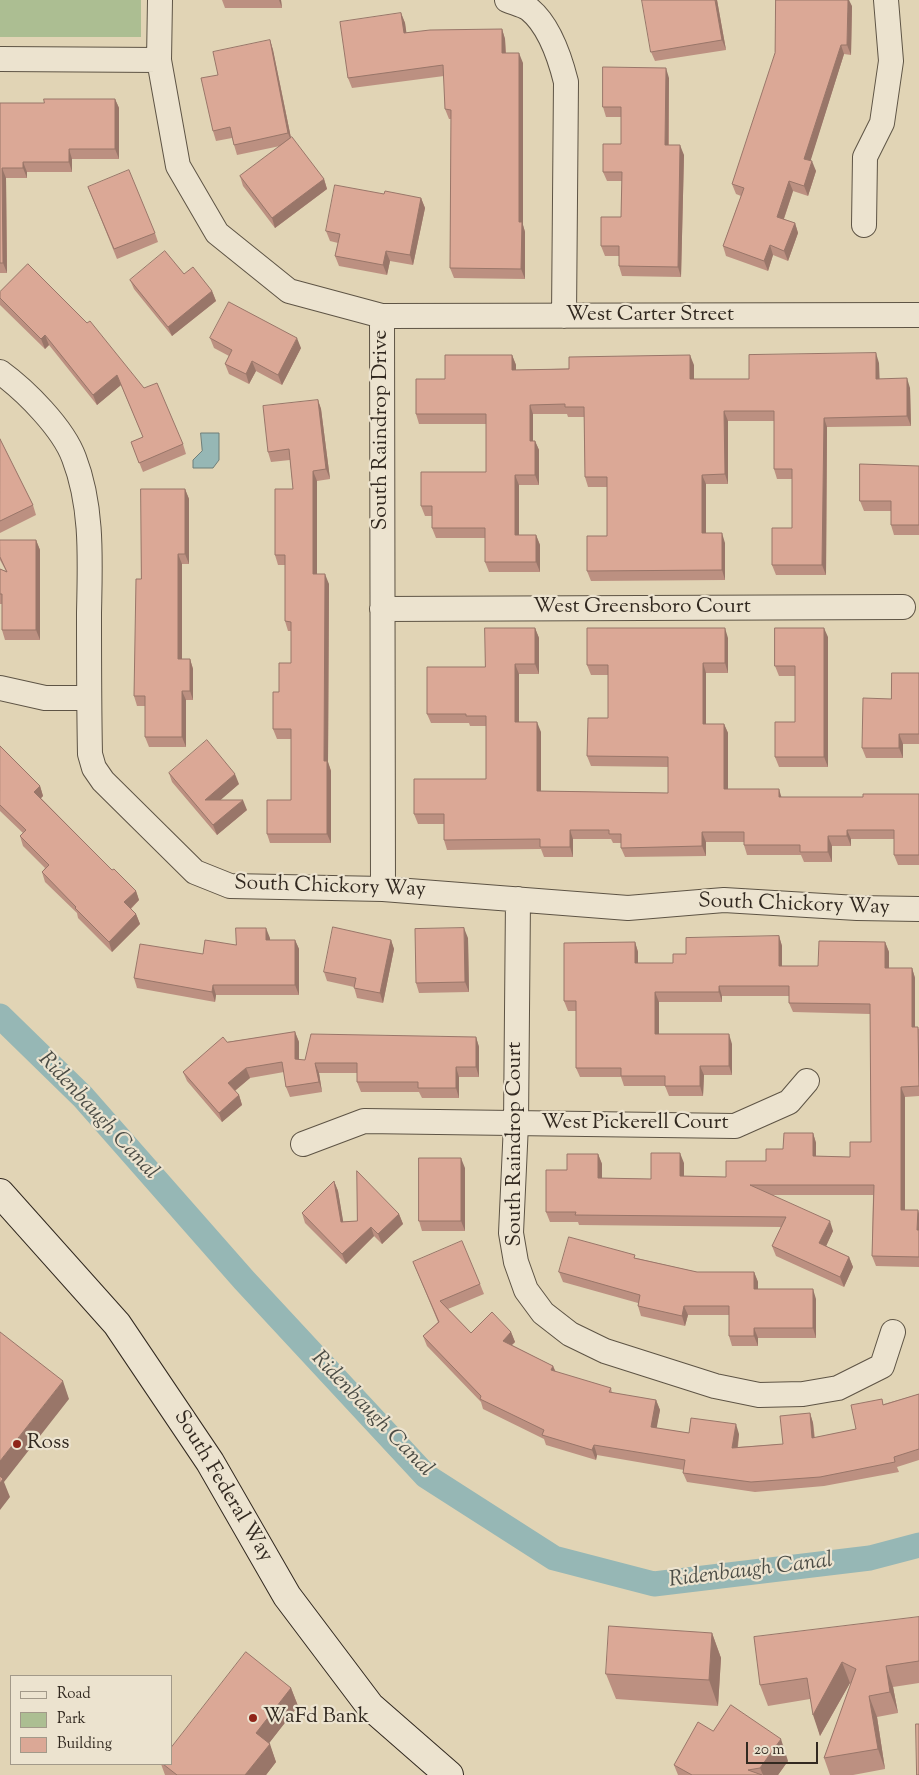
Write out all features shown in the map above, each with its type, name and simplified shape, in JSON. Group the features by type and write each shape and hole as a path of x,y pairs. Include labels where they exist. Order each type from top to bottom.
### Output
{"main road":[{"name":"South Federal Way","path":"0,1193 117,1324 210,1462 287,1596 370,1706 450,1775"}],"street":[{"name":"South Raindrop Drive","path":"160,0 159,60 178,166 217,233 289,292 382,316 382,889"},
{"path":"507,0 529,9 551,37 566,82 564,316"},
{"path":"864,225 865,157 882,123 891,61 886,0"},
{"path":"0,59 159,60"},
{"name":"West Carter Street","path":"382,316 919,315"},
{"name":"South Chickory Way","path":"0,372 21,387 51,421 74,456 85,497 90,538 89,698 90,754 94,768 103,781 195,872 230,886 382,889 628,908 724,900 857,908 919,909"},
{"name":"West Greensboro Court","path":"382,609 903,607"},
{"path":"0,688 45,698 89,698"},
{"name":"South Raindrop Court","path":"518,899 516,1124 511,1233 516,1262 526,1290 543,1313 570,1334 605,1351 715,1386 759,1395 802,1394 838,1388 882,1366 893,1332"},
{"name":"West Pickerell Court","path":"303,1144 364,1121 735,1126 789,1102 807,1082"}],"green space":[{"path":"0,0 141,0 141,37 0,37"}],"water":[{"path":"201,433 219,433 219,460 213,468 193,468 193,460 202,451"}],"building":[{"path":"642,0 715,0 722,40 651,52"},
{"path":"776,0 848,0 847,45 841,45 804,159 812,161 804,186 789,181 777,217 795,223 784,251 770,245 764,261 723,246 744,188 732,184 775,53"},
{"path":"401,13 404,33 430,30 502,29 502,53 519,53 519,222 522,222 521,269 450,268 451,110 445,109 443,65 348,78 340,22"},
{"path":"270,40 288,133 234,145 230,127 213,131 201,78 218,75 213,52"},
{"path":"603,67 666,68 665,145 680,145 678,267 619,266 619,246 601,246 601,217 621,217 622,172 603,172 603,144 621,144 621,107 603,107"},
{"path":"44,99 115,99 115,149 69,149 69,162 23,162 23,168 2,168 3,263 0,263 0,103 44,103"},
{"path":"292,137 324,179 272,218 240,176"},
{"path":"129,170 155,233 114,249 88,187"},
{"path":"335,185 384,194 385,191 421,198 410,255 386,251 383,265 335,256 340,234 326,231"},
{"path":"165,251 184,274 193,267 212,291 168,327 130,280"},
{"path":"28,264 87,323 90,321 144,388 157,383 183,444 139,463 131,442 143,437 117,375 93,395 45,335 41,339 0,298 0,292"},
{"path":"229,302 297,338 278,375 252,361 246,374 225,364 232,350 210,338"},
{"path":"876,353 876,379 907,378 907,416 824,418 822,565 772,565 772,528 792,528 792,469 774,469 774,411 724,411 725,474 702,475 702,533 722,533 722,570 587,571 587,536 607,536 607,477 585,477 584,407 565,407 565,404 530,405 530,441 535,441 535,475 515,475 515,535 536,535 536,562 485,562 485,528 432,528 432,506 421,506 421,472 486,472 486,414 416,414 416,379 445,379 445,355 512,355 512,370 569,369 569,357 690,355 690,379 749,379 749,355"},
{"path":"318,400 326,469 313,471 313,574 325,574 324,761 327,761 327,834 267,834 267,800 291,800 291,729 273,729 273,692 279,692 279,663 291,663 291,622 285,621 285,555 275,555 275,489 293,489 289,449 268,452 263,406"},
{"path":"0,439 33,505 0,521"},
{"path":"860,464 919,466 919,525 891,525 891,501 860,501"},
{"path":"141,489 185,489 185,554 178,554 178,659 190,659 190,691 182,691 182,737 145,737 145,696 134,696 136,579 141,579"},
{"path":"0,540 36,540 36,630 2,630 0,569 7,572 0,557"},
{"path":"485,628 535,628 535,664 515,664 515,722 537,722 537,791 668,793 668,757 587,756 588,718 608,718 608,665 587,665 587,628 725,628 725,663 703,663 703,724 724,724 724,789 779,789 779,797 863,797 863,794 919,794 919,855 894,855 894,830 847,830 847,836 828,836 828,852 800,852 800,845 744,845 744,832 702,832 702,846 621,848 621,834 609,834 609,830 570,830 570,847 540,847 540,839 444,840 444,814 414,814 414,779 486,779 486,716 427,714 427,667 485,667"},
{"path":"775,628 824,628 824,757 775,757 775,722 795,722 795,666 775,666"},
{"path":"892,673 919,673 919,734 899,734 899,748 862,748 863,698 891,699"},
{"path":"207,740 235,774 205,800 243,800 213,825 169,773"},
{"path":"0,746 40,786 34,792 112,870 114,869 136,891 124,902 136,914 109,942 42,872 49,865 20,836 26,830 0,805"},
{"path":"333,927 391,940 380,993 354,988 356,978 324,972"},
{"path":"236,928 266,928 266,940 295,940 295,985 213,985 212,992 134,978 140,944 203,954 205,940 236,945"},
{"path":"464,928 465,982 416,983 415,929"},
{"path":"779,936 779,966 818,966 819,941 885,942 885,968 912,968 912,1027 918,1027 919,1086 901,1087 901,1210 918,1210 919,1257 872,1256 874,1185 750,1185 830,1221 819,1243 849,1257 840,1277 772,1246 786,1217 575,1215 576,1212 546,1212 546,1170 567,1170 567,1154 598,1154 598,1178 651,1179 651,1153 680,1153 680,1176 726,1177 726,1161 766,1161 766,1149 783,1149 784,1133 813,1133 813,1156 850,1157 850,1142 871,1142 870,1004 789,1003 789,986 719,986 719,992 655,992 655,1034 729,1034 729,1066 700,1066 700,1086 665,1086 665,1076 621,1076 621,1068 576,1068 576,1001 564,1001 564,943 635,942 635,963 673,963 673,954 686,954 686,938"},
{"path":"295,1032 295,1059 305,1060 311,1034 476,1037 476,1067 456,1067 456,1088 418,1088 418,1082 357,1082 357,1063 315,1063 319,1082 286,1087 282,1062 246,1068 228,1083 239,1095 219,1113 183,1072 223,1037 227,1042"},
{"path":"419,1158 461,1158 461,1221 419,1221"},
{"path":"357,1171 399,1214 378,1234 371,1227 342,1254 302,1213 334,1181 341,1222 357,1221"},
{"path":"569,1237 635,1255 634,1258 697,1272 754,1272 754,1289 813,1289 813,1328 754,1328 754,1336 729,1336 729,1306 684,1306 682,1316 638,1306 640,1295 559,1272"},
{"path":"462,1241 480,1284 440,1301 471,1333 492,1312 511,1332 503,1341 553,1366 551,1370 611,1388 609,1392 656,1400 651,1427 689,1433 691,1418 736,1424 732,1448 783,1444 780,1416 810,1413 812,1438 856,1429 851,1405 882,1399 883,1405 919,1394 919,1449 894,1457 895,1462 820,1477 751,1482 683,1473 685,1460 594,1445 592,1450 542,1435 544,1430 480,1399 481,1396 423,1336 439,1322 413,1262"},
{"name":"Ross","path":"0,1332 63,1381 0,1461"},
{"path":"919,1617 919,1661 886,1666 890,1692 869,1696 878,1749 824,1758 856,1669 842,1662 813,1715 807,1678 760,1685 754,1637"},
{"path":"609,1626 712,1633 709,1680 606,1674"},
{"name":"WaFd Bank","path":"246,1652 291,1688 256,1733 270,1744 245,1775 177,1775 164,1765 172,1765 172,1747"},
{"path":"731,1705 781,1739 760,1768 748,1770 762,1775 692,1775 674,1765 698,1722 713,1731"},
{"path":"916,1724 919,1724 919,1775 917,1775"}],"waterway":[{"name":"Ridenbaugh Canal","path":"0,1016 83,1097 244,1280 426,1476 554,1558 654,1584 870,1558 919,1545"}],"place":[{"name":"Ross","path":"17,1444"},
{"name":"WaFd Bank","path":"253,1718"}]}
